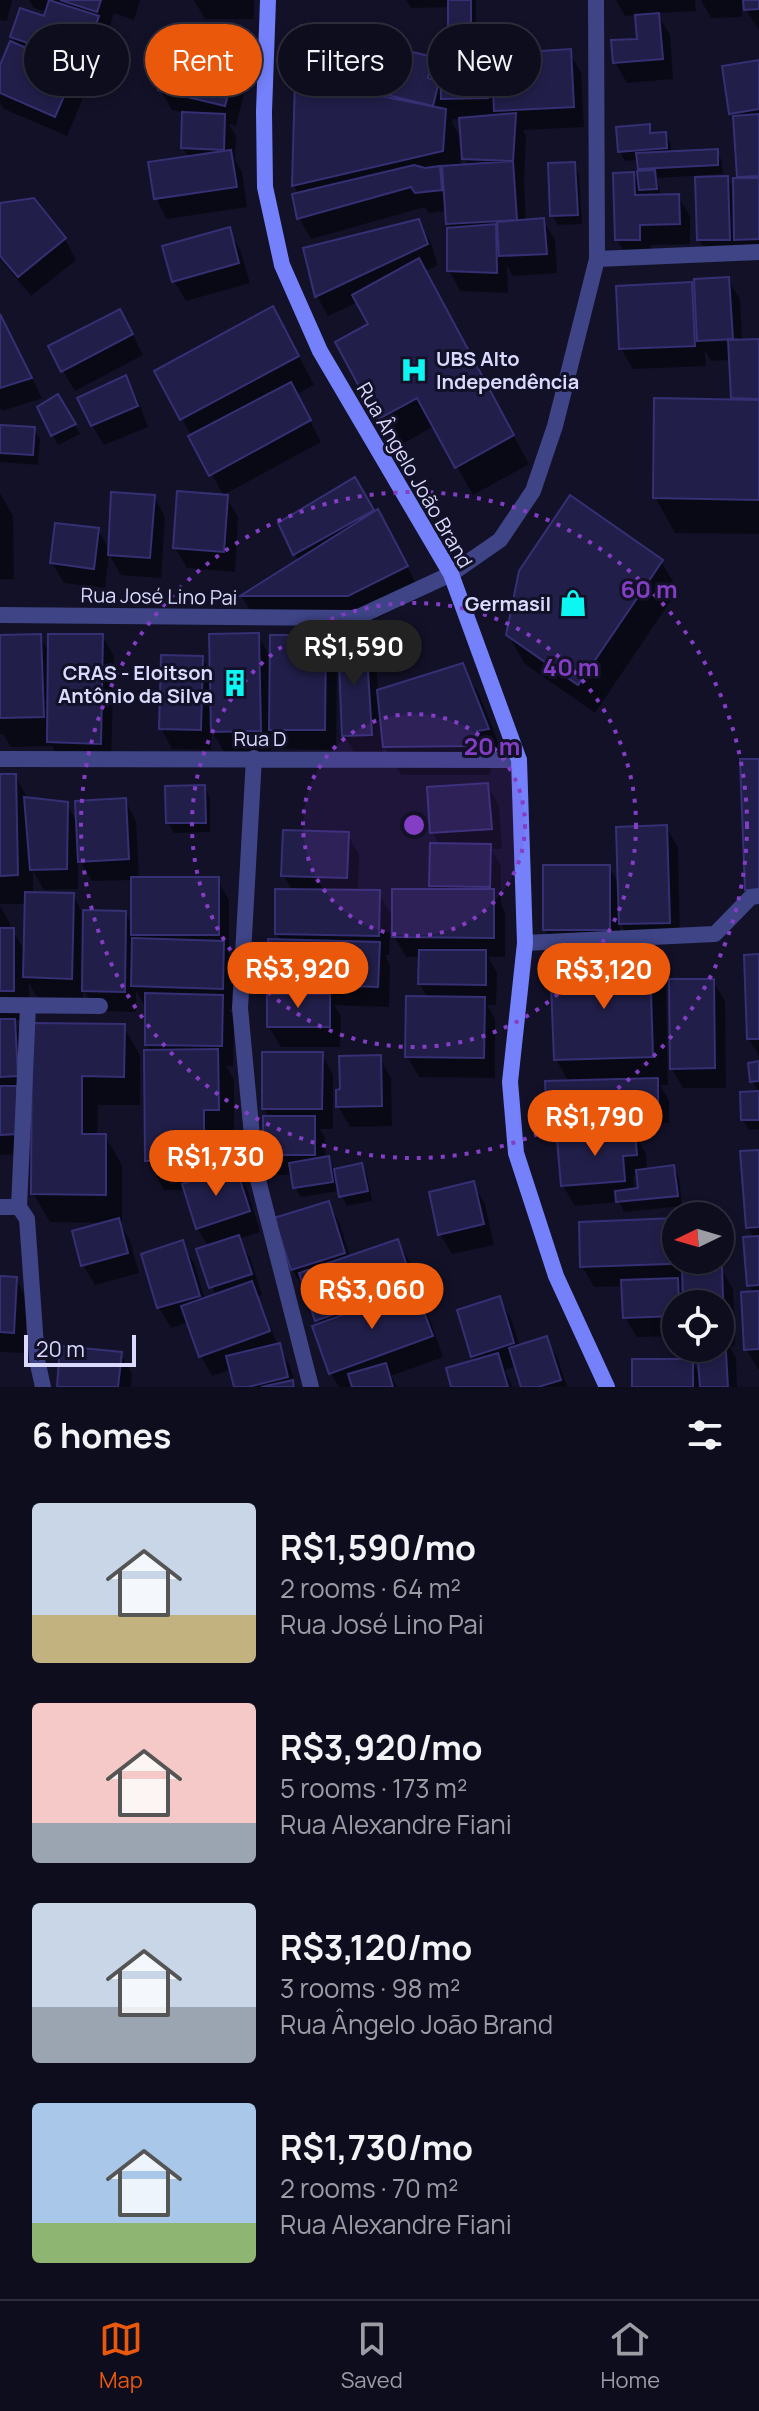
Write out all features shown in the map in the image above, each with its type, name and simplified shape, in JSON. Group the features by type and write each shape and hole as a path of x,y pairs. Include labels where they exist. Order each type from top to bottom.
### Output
{"street":[{"name":"Rua Ângelo João Brand","path":"268,0 265,187 282,265 320,351 451,574 519,760 525,943 510,1082 516,1153 556,1276 607,1387"},
{"name":"Rua José Lino Pai","path":"0,615 356,618 451,574 500,540 533,491 555,426 597,259 596,0"},
{"path":"597,259 759,252"},
{"path":"254,758 240,1008 255,1168 311,1387"},
{"name":"Rua D","path":"0,759 519,760"},
{"path":"525,943 715,934 751,897 759,896"},
{"path":"0,1005 100,1006"},
{"path":"28,1006 19,1207 27,1219 29,1230 37,1360 43,1387"},
{"path":"0,1207 19,1207"}],"building":[{"path":"49,0 99,16 96,24 24,24 24,42 10,37 20,8 44,16"},
{"path":"60,0 101,0 97,12"},
{"path":"448,0 471,0 471,24 448,24"},
{"path":"743,0 759,0 759,9 744,10"},
{"path":"659,13 663,59 613,63 611,40 637,39 635,15"},
{"path":"10,41 24,47 24,96 64,96 55,117 0,93 0,65"},
{"path":"571,49 574,107 494,111 493,96 541,96 541,51"},
{"path":"412,52 428,56 428,96 435,96 433,106 392,96 412,96"},
{"path":"759,60 759,109 729,114 722,66"},
{"path":"183,96 228,96 225,106"},
{"path":"295,96 381,96 446,109 443,151 292,186"},
{"path":"441,96 488,96 488,98 441,99"},
{"path":"182,112 225,114 224,150 181,148"},
{"path":"516,113 513,161 462,159 459,118"},
{"path":"759,114 759,176 737,177 733,116"},
{"path":"650,124 650,133 666,132 667,148 618,152 616,127"},
{"path":"718,149 718,165 638,169 636,153"},
{"path":"231,150 237,187 154,199 148,162"},
{"path":"513,161 517,220 446,224 442,166"},
{"path":"575,162 578,215 550,216 548,163"},
{"path":"414,165 425,168 440,166 442,190 415,193 411,187 297,219 292,194"},
{"path":"655,170 657,189 639,190 637,171"},
{"path":"634,172 635,195 679,194 680,224 640,225 640,240 615,240 613,173"},
{"path":"728,176 730,240 697,240 695,177"},
{"path":"733,178 759,178 759,239 734,240"},
{"path":"34,198 66,238 18,277 0,256 0,203"},
{"path":"544,218 547,254 499,256 497,222"},
{"path":"419,219 428,244 315,297 303,248"},
{"path":"496,224 497,273 447,271 447,228"},
{"path":"230,227 239,263 172,282 162,246"},
{"name":"UBS Alto Independência","path":"419,258 514,435 455,468 417,398 377,420 335,342 368,324 352,295"},
{"path":"729,277 733,339 697,341 694,279"},
{"path":"692,282 695,346 619,349 616,286"},
{"path":"273,306 299,356 180,420 154,371"},
{"path":"120,309 133,334 61,372 48,346"},
{"path":"0,314 32,378 0,388"},
{"path":"759,339 759,399 731,398 728,340"},
{"path":"126,375 138,406 91,426 77,398"},
{"path":"291,382 311,420 209,476 188,436"},
{"path":"58,394 76,424 51,436 37,407"},
{"path":"654,398 759,400 759,500 653,498"},
{"path":"0,425 35,427 33,455 0,453"},
{"path":"355,477 374,510 293,555 278,523"},
{"path":"177,491 228,495 224,552 173,548"},
{"path":"111,492 155,495 150,558 108,555"},
{"name":"Germasil","path":"570,495 663,560 578,685 506,635 519,571"},
{"path":"378,509 408,566 348,596 240,596"},
{"path":"55,523 99,528 94,569 50,563"},
{"name":"CRAS - Eloitson Antônio da Silva","path":"259,633 261,731 211,732 209,634"},
{"path":"41,634 44,717 0,718 0,635"},
{"path":"48,634 103,634 101,744 47,742"},
{"path":"270,635 326,635 325,730 269,730"},
{"path":"338,639 366,640 372,735 342,736"},
{"path":"161,655 203,656 201,730 159,729"},
{"path":"463,663 489,729 477,731 475,746 383,747 377,690"},
{"path":"740,759 759,759 759,890 745,890"},
{"path":"0,774 16,774 18,875 0,876"},
{"path":"488,783 492,829 430,833 427,787"},
{"path":"205,785 206,823 166,823 165,786"},
{"path":"24,797 68,802 67,869 30,870"},
{"path":"126,798 129,859 78,862 75,801"},
{"path":"667,825 670,923 619,924 616,827"},
{"path":"283,830 349,832 347,878 281,876"},
{"path":"430,843 491,844 490,887 429,886"},
{"path":"543,865 610,865 610,930 543,930"},
{"path":"131,877 219,877 219,935 131,935"},
{"path":"275,889 380,890 379,936 275,934"},
{"path":"392,889 494,889 494,938 392,937"},
{"path":"25,892 74,893 72,979 23,977"},
{"path":"83,910 126,911 125,992 82,991"},
{"path":"0,928 14,928 14,991 0,991"},
{"path":"132,938 224,941 223,989 131,986"},
{"path":"268,939 380,942 378,987 267,983"},
{"path":"419,950 486,950 486,985 418,984"},
{"path":"759,954 759,1039 747,1039 744,955"},
{"path":"650,958 653,1057 554,1060 551,983 576,983 576,961"},
{"path":"669,979 714,979 715,1068 670,1069"},
{"path":"145,993 223,995 222,1046 145,1045"},
{"path":"267,994 330,994 330,1027 267,1027"},
{"path":"406,996 485,997 484,1058 405,1057"},
{"path":"0,1019 15,1019 18,1076 0,1077"},
{"path":"32,1023 125,1024 124,1077 82,1076 82,1134 106,1134 106,1195 31,1194"},
{"path":"218,1049 219,1110 204,1110 204,1161 145,1161 144,1050"},
{"path":"262,1052 323,1052 322,1109 262,1109"},
{"path":"381,1055 382,1106 336,1107 336,1090 340,1089 339,1056"},
{"path":"759,1061 759,1081 750,1082 748,1063"},
{"path":"658,1078 658,1103 605,1105 606,1124 547,1126 545,1081"},
{"path":"0,1086 17,1086 18,1134 0,1135"},
{"path":"759,1091 759,1120 741,1120 740,1092"},
{"path":"263,1116 315,1116 315,1155 263,1155"},
{"path":"635,1131 637,1155 623,1156 625,1181 561,1186 557,1139"},
{"path":"759,1150 759,1227 746,1228 740,1151"},
{"path":"329,1156 333,1182 293,1188 289,1163"},
{"path":"362,1163 368,1191 339,1197 334,1169"},
{"path":"674,1165 678,1196 616,1202 615,1191 638,1188 636,1170"},
{"path":"236,1167 250,1211 196,1229 182,1184"},
{"path":"474,1181 484,1224 438,1235 429,1192"},
{"path":"329,1201 345,1253 291,1270 274,1218"},
{"path":"119,1218 128,1253 81,1266 72,1231"},
{"path":"662,1219 662,1264 580,1267 579,1222"},
{"path":"239,1235 252,1274 209,1288 196,1249"},
{"path":"759,1236 759,1285 747,1286 743,1237"},
{"path":"398,1239 414,1287 315,1321 299,1273"},
{"path":"183,1240 200,1296 157,1308 141,1254"},
{"path":"682,1274 722,1274 723,1290 683,1290"},
{"path":"0,1276 17,1277 14,1333 0,1332"},
{"path":"678,1278 678,1290 662,1290 662,1317 623,1318 621,1280"},
{"path":"252,1281 270,1331 199,1357 181,1306"},
{"path":"415,1288 433,1336 329,1374 312,1326"},
{"path":"759,1291 759,1349 744,1350 741,1292"},
{"path":"500,1296 514,1343 471,1357 457,1310"},
{"path":"547,1336 561,1380 538,1387 521,1387 509,1348"},
{"path":"280,1343 288,1377 248,1387 234,1387 226,1356"},
{"path":"60,1346 122,1352 118,1387 57,1387"},
{"path":"498,1353 508,1387 451,1387 446,1368"},
{"path":"632,1359 693,1362 693,1387 632,1387"},
{"path":"698,1362 727,1362 728,1387 700,1387"},
{"path":"386,1363 393,1387 352,1387 348,1374"},
{"path":"293,1380 294,1387 261,1387"}],"place":[{"name":"UBS Alto Independência","path":"414,370"},
{"name":"Germasil","path":"573,603"},
{"name":"CRAS - Eloitson Antônio da Silva","path":"235,683"}]}
